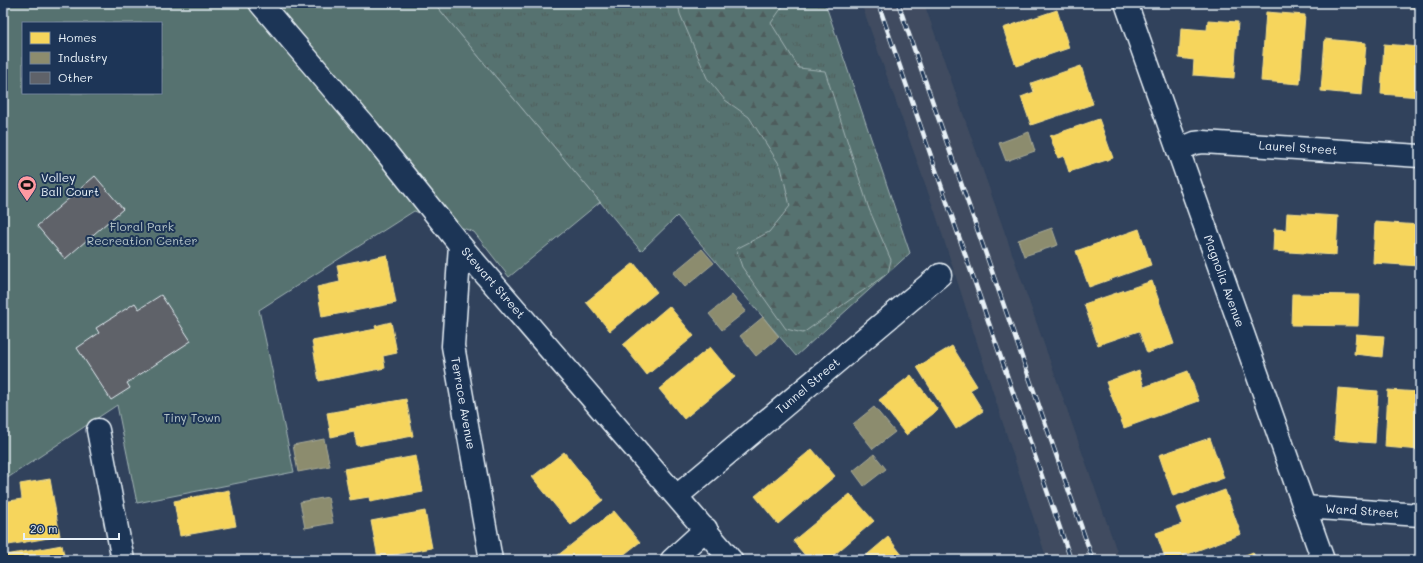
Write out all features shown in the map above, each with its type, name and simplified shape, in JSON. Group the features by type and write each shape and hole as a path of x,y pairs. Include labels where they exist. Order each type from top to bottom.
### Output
{"street":[{"name":"Stewart Street","path":"260,3 369,131 460,245 732,560"},
{"name":"Magnolia Avenue","path":"1126,3 1323,560"},
{"name":"Laurel Street","path":"1178,150 1195,143 1213,142 1420,156"},
{"name":"Terrace Avenue","path":"460,245 453,346 491,560"},
{"name":"Tunnel Street","path":"677,496 940,275"},
{"path":"98,430 123,560"},
{"name":"Ward Street","path":"1304,507 1420,515"},
{"path":"672,560 706,529"}],"shaded area":[{"path":"861,3 924,3 1120,560 1047,560 935,212"}],"green space":[{"name":"Floral Park Recreation Center","path":"3,3 434,3 600,202 509,277 474,232 414,211 259,310 294,472 137,503 117,405 3,481"},
{"path":"434,3 825,3 910,253 796,356 677,216 641,251"},
{"path":"678,3 785,3 771,23 799,68 825,71 869,209 891,260 888,273 803,333 786,329 742,267 736,249 769,232 790,206 781,167 749,117 725,100 707,78 680,14"}],"building: Homes":[{"path":"995,3 1016,3 998,9"},
{"path":"1057,10 1069,48 1016,66 1003,28"},
{"path":"1266,12 1305,15 1300,84 1261,81"},
{"path":"1208,20 1238,22 1234,78 1193,75 1194,60 1179,58 1181,28 1207,30"},
{"path":"1325,39 1366,43 1362,95 1321,91"},
{"path":"1384,44 1420,47 1420,97 1381,94"},
{"path":"1081,66 1093,104 1031,125 1021,97 1034,92 1031,83"},
{"path":"1099,119 1113,158 1069,172 1064,156 1058,158 1050,136"},
{"path":"1287,213 1338,216 1336,255 1273,251 1274,229 1286,230"},
{"path":"1375,222 1420,225 1420,266 1373,263"},
{"path":"1139,229 1151,265 1089,287 1076,251"},
{"path":"387,255 396,303 322,317 317,287 340,282 337,265"},
{"path":"634,263 657,292 610,331 586,302"},
{"path":"1152,281 1174,344 1147,353 1139,331 1098,345 1084,304"},
{"path":"1292,294 1359,295 1358,326 1291,325"},
{"path":"669,306 694,336 647,375 623,345"},
{"path":"391,322 397,353 383,356 385,368 319,381 312,341 376,329 375,326"},
{"path":"1356,334 1384,336 1382,357 1354,354"},
{"path":"952,346 977,386 970,390 983,411 956,429 917,367"},
{"path":"710,347 735,377 684,419 659,389"},
{"path":"1139,370 1144,387 1188,371 1199,401 1124,428 1106,382"},
{"path":"911,375 938,410 906,435 879,400"},
{"path":"1338,388 1378,391 1375,443 1334,440"},
{"path":"1388,390 1420,392 1420,450 1385,447"},
{"path":"406,399 413,436 357,446 354,432 331,437 327,413"},
{"path":"1210,438 1224,478 1173,496 1159,455"},
{"path":"812,449 835,476 778,524 755,496"},
{"path":"564,452 603,500 571,525 532,477"},
{"path":"416,456 423,492 370,502 369,497 350,500 344,469"},
{"path":"50,479 60,536 3,546 3,502 22,499 20,484"},
{"path":"229,490 236,526 180,536 174,501"},
{"path":"1225,490 1241,534 1172,560 1166,560 1156,533 1182,524 1176,508"},
{"path":"850,494 874,521 828,560 809,560 793,541"},
{"path":"425,511 432,548 378,558 371,521"},
{"path":"614,511 640,542 617,560 552,560"},
{"path":"888,537 906,560 861,560"},
{"path":"62,545 65,560 6,560 6,555"},
{"path":"1253,552 1256,560 1233,560"}],"building: Industry":[{"path":"1411,3 1420,3 1420,8 1410,8"},
{"path":"1029,132 1035,151 1006,161 999,143"},
{"path":"1052,228 1058,245 1024,256 1018,240"},
{"path":"702,249 714,263 685,287 673,273"},
{"path":"732,295 746,311 722,330 709,314"},
{"path":"763,317 779,337 756,356 740,336"},
{"path":"874,407 895,432 873,449 853,424"},
{"path":"324,439 330,466 298,472 293,445"},
{"path":"874,454 886,469 864,486 853,471"},
{"path":"328,497 333,523 305,528 300,502"}],"building: Other":[{"path":"95,176 123,209 65,259 37,226"},
{"path":"161,295 191,341 127,383 130,388 111,400 77,348 99,333 96,328 135,303 139,309"}],"railway":[{"path":"878,3 1071,560"},
{"path":"898,3 1093,560"}],"place":[{"name":"Volley Ball Court","path":"27,202"}],"park label":[{"name":"Tiny Town","path":"192,418"}]}
